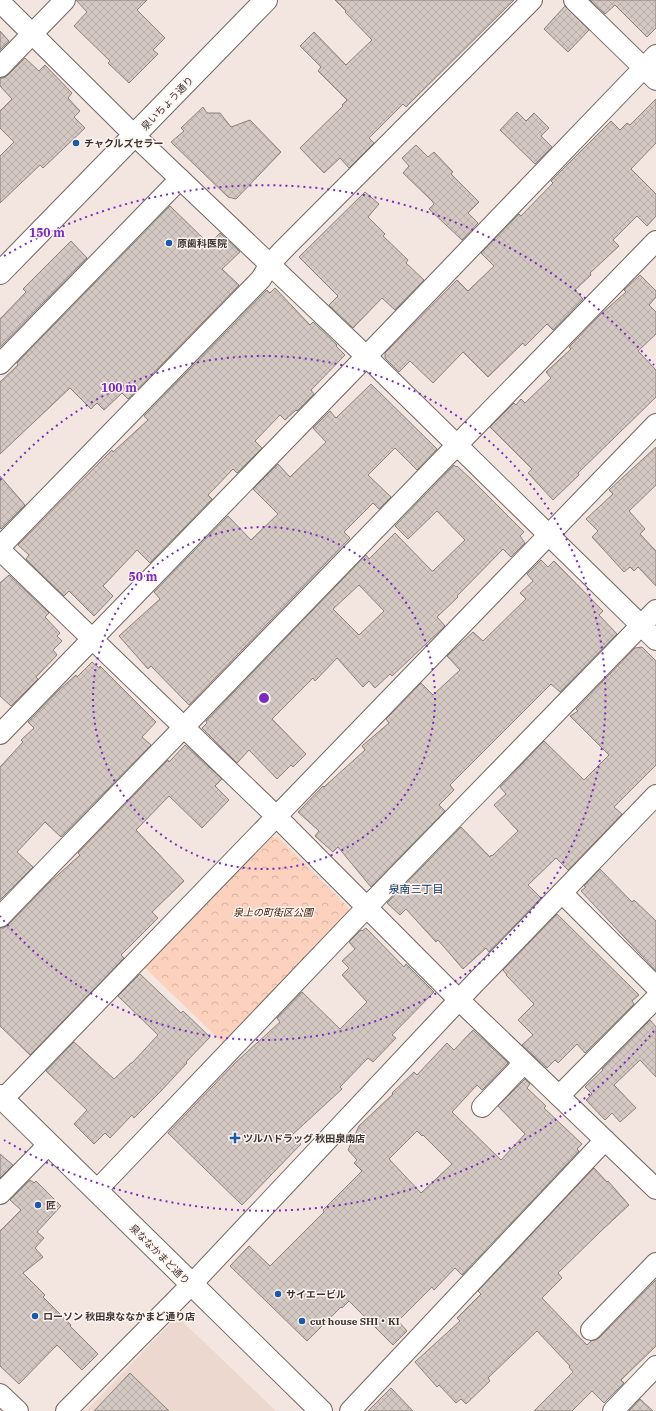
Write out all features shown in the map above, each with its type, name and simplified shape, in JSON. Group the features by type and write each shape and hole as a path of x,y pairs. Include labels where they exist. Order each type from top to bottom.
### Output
{"street":[{"path":"0,67 65,0"},
{"name":"泉いちょう通り","path":"0,273 266,0"},
{"path":"532,0 270,264 261,279 0,548 91,639 276,817 524,1064 656,1189"},
{"path":"0,734 366,357 652,67 574,0"},
{"path":"0,2 135,136 270,264 656,640"},
{"path":"0,364 180,179"},
{"path":"0,917 656,241"},
{"path":"1,1098 276,817 656,424"},
{"path":"97,1190 367,907 656,610"},
{"path":"66,1411 191,1285 656,795"},
{"path":"562,893 656,986"},
{"path":"558,1096 656,998"},
{"path":"482,1107 524,1064"},
{"name":"泉ななかまど通り","path":"1,1098 97,1190 191,1285 321,1411"},
{"path":"350,1411 605,1140"},
{"path":"0,1194 49,1144"},
{"path":"590,1330 656,1263"},
{"path":"613,1411 656,1366"},
{"path":"0,1394 18,1411"}],"shaded area":[{"path":"182,1321 276,1411 86,1411 171,1323"}],"green space":[{"name":"泉上の町街区公園","path":"269,837 278,837 349,908 348,916 223,1043 143,966"}],"building":[{"path":"76,0 147,0 137,10 165,38 153,50 158,54 129,83 108,63 110,61 74,26 87,12"},
{"path":"335,0 514,0 406,107 403,104 369,138 374,143 349,168 340,158 324,173 300,148 343,106 342,105 347,100 318,71 321,67 300,46 314,32 346,65 372,40"},
{"path":"590,0 656,0 656,28 647,37 615,5 605,14"},
{"path":"565,6 589,30 568,52 544,29"},
{"path":"0,31 9,41 0,50"},
{"path":"25,58 39,71 45,65 72,93 68,98 80,111 74,117 85,128 43,168 40,165 0,203 0,156 14,142 0,128 0,111 12,99 0,86 0,78 4,78 8,75"},
{"path":"656,99 656,143 631,169 656,194 656,216 647,226 637,216 613,240 619,246 590,273 591,275 575,290 583,299 553,330 547,324 525,346 523,343 488,377 463,352 433,383 410,361 399,372 385,358 385,353 457,280 468,291 494,266 481,253 519,214 521,216 553,183 551,181 611,121 620,130 627,123 630,125"},
{"path":"203,107 207,113 220,113 231,127 250,120 281,152 236,199 228,197 171,142 184,131 181,128"},
{"path":"517,112 526,121 534,113 549,128 541,136 552,147 535,164 500,130"},
{"path":"416,145 428,157 434,152 453,172 451,174 479,202 468,213 478,223 462,240 429,209 434,204 432,201 403,173 409,166 402,158"},
{"path":"365,192 379,204 368,217 385,234 383,236 408,260 406,263 424,280 395,310 382,298 353,328 329,305 338,296 299,257"},
{"path":"170,206 209,244 220,233 240,252 222,269 239,285 128,399 122,393 104,410 97,403 91,409 70,388 0,454 0,382"},
{"path":"71,241 87,258 0,347 0,319 26,292 23,289"},
{"path":"640,275 656,291 656,297 649,305 656,312 656,334 638,351 656,370 656,397 578,473 579,475 553,500 528,473 532,469 490,427 514,403 516,405 521,399 525,403 551,378 546,372 571,349 569,347 600,315 626,292 624,290"},
{"path":"275,288 310,325 313,322 337,345 336,346 345,355 311,390 314,394 297,411 296,410 285,420 280,415 255,441 262,448 237,473 233,469 208,495 212,499 150,563 137,550 103,586 113,596 94,616 69,591 64,596 26,559 29,555 18,545 112,450 113,452 148,420 144,416 267,290 270,293"},
{"path":"371,384 437,449 417,470 395,448 368,475 391,497 379,509 373,503 344,532 350,538 189,705 151,666 148,669 119,636 160,599 154,592 228,516 251,540 278,514 253,489 278,464 290,477 326,442 313,428 330,411 336,418"},
{"path":"656,447 656,485 629,511 645,529 640,534 656,551 656,586 638,567 634,571 630,567 624,572 592,537 598,531 586,519 613,494 609,490"},
{"path":"454,465 473,481 524,532 520,536 525,543 511,557 503,549 437,617 445,626 392,676 390,674 375,688 369,681 363,687 337,658 315,681 313,678 272,719 306,754 293,767 291,765 277,779 249,750 237,763 202,728 207,723 206,721 366,555 369,559 395,533 433,571 465,540 437,511 408,539 395,526","holes":["359,585 384,611 359,635 333,609"]},
{"path":"0,476 25,505 1,529 0,528"},
{"path":"541,560 548,567 554,561 603,611 599,615 617,634 560,692 551,684 450,785 454,790 439,805 445,811 371,887 338,847 333,852 315,836 319,831 298,812 323,786 324,787 365,750 362,746 389,723 386,719 421,683 433,695 460,670 447,656 473,632 483,641 526,599 520,593 533,581 527,574"},
{"path":"9,575 49,613 45,617 60,633 57,636 62,641 53,650 57,655 36,677 38,679 11,706 0,696 0,583"},
{"path":"642,647 656,661 656,765 614,807 622,814 568,870 556,858 528,885 541,898 489,952 486,948 463,969 438,940 436,942 406,909 400,915 387,903 461,827 490,857 518,831 494,805 506,794 500,787 544,741 584,780 609,755 570,716 578,711 576,709 635,648"},
{"path":"92,662 99,668 100,666 156,722 142,737 151,745 61,837 45,822 17,852 33,867 0,900 0,767 23,742 21,740 34,728 28,722 59,690 76,675 77,677"},
{"path":"185,745 222,779 215,786 229,800 202,828 169,796 136,830 184,881 152,912 158,918 121,955 124,958 30,1055 0,1026 0,928 4,928 8,925 49,883 80,855 78,853 168,760 169,762"},
{"path":"600,869 632,902 634,900 656,921 656,971 581,891"},
{"path":"557,914 639,995 632,1001 634,1004 585,1053 577,1044 558,1063 555,1060 547,1068 522,1045 533,1035 518,1020 534,1004 503,970"},
{"path":"366,928 404,967 406,964 434,992 392,1035 396,1038 373,1062 368,1058 340,1087 342,1089 292,1135 301,1144 242,1205 168,1133 235,1063 280,1022 277,1018 302,992 340,1029 367,1002 342,975 349,968 342,961 355,949 349,942 361,930 362,931"},
{"path":"140,974 181,1013 183,1011 210,1037 134,1118 132,1115 110,1138 105,1133 94,1144 74,1124 87,1110 46,1071 74,1042 114,1079 132,1063 158,1035 118,996"},
{"path":"650,1020 656,1027 656,1077 640,1060 614,1085 636,1108 620,1122 612,1113 605,1120 586,1100 592,1094 585,1087"},
{"path":"473,1030 508,1063 482,1090 477,1085 452,1112 501,1160 525,1134 498,1106 525,1079 530,1084 527,1088 546,1106 544,1108 582,1144 577,1149 579,1151 462,1275 455,1268 434,1290 432,1287 398,1321 407,1331 393,1345 349,1301 307,1341 230,1266 249,1246 270,1266 324,1212 323,1210 362,1171 354,1163 357,1160 348,1150 359,1126 414,1072 417,1075 447,1043 454,1050","holes":["417,1131 422,1136 423,1135 452,1164 421,1193 389,1159"]},
{"path":"0,1154 13,1165 0,1178"},
{"path":"594,1168 607,1182 608,1181 629,1205 558,1273 562,1278 542,1298 587,1345 591,1341 599,1338 656,1280 656,1346 621,1380 624,1383 604,1403 592,1391 572,1411 534,1411 573,1372 569,1367 570,1366 537,1331 488,1378 490,1381 466,1404 461,1399 456,1403 439,1385 437,1387 415,1362 460,1321 457,1318 481,1294 478,1291"},
{"path":"30,1180 34,1183 36,1181 61,1206 37,1232 44,1238 35,1248 43,1257 23,1273 45,1295 43,1297 98,1354 82,1370 57,1345 19,1384 0,1366 0,1231 21,1210 10,1200"},
{"path":"130,1373 169,1411 94,1411"},
{"path":"391,1388 413,1411 368,1411"},
{"path":"640,1399 653,1411 629,1411"}],"place":[{"name":"チャクルズセラー","path":"76,143"},
{"name":"原歯科医院","path":"169,243"},
{"name":"ツルハドラッグ 秋田泉南店","path":"235,1138"},
{"name":"匠","path":"38,1205"},
{"name":"サイエービル","path":"278,1294"},
{"name":"ローソン 秋田泉ななかまど通り店","path":"35,1316"},
{"name":"cut house SHI・KI","path":"302,1321"}],"district":[{"name":"泉南三丁目","path":"416,889"}]}
